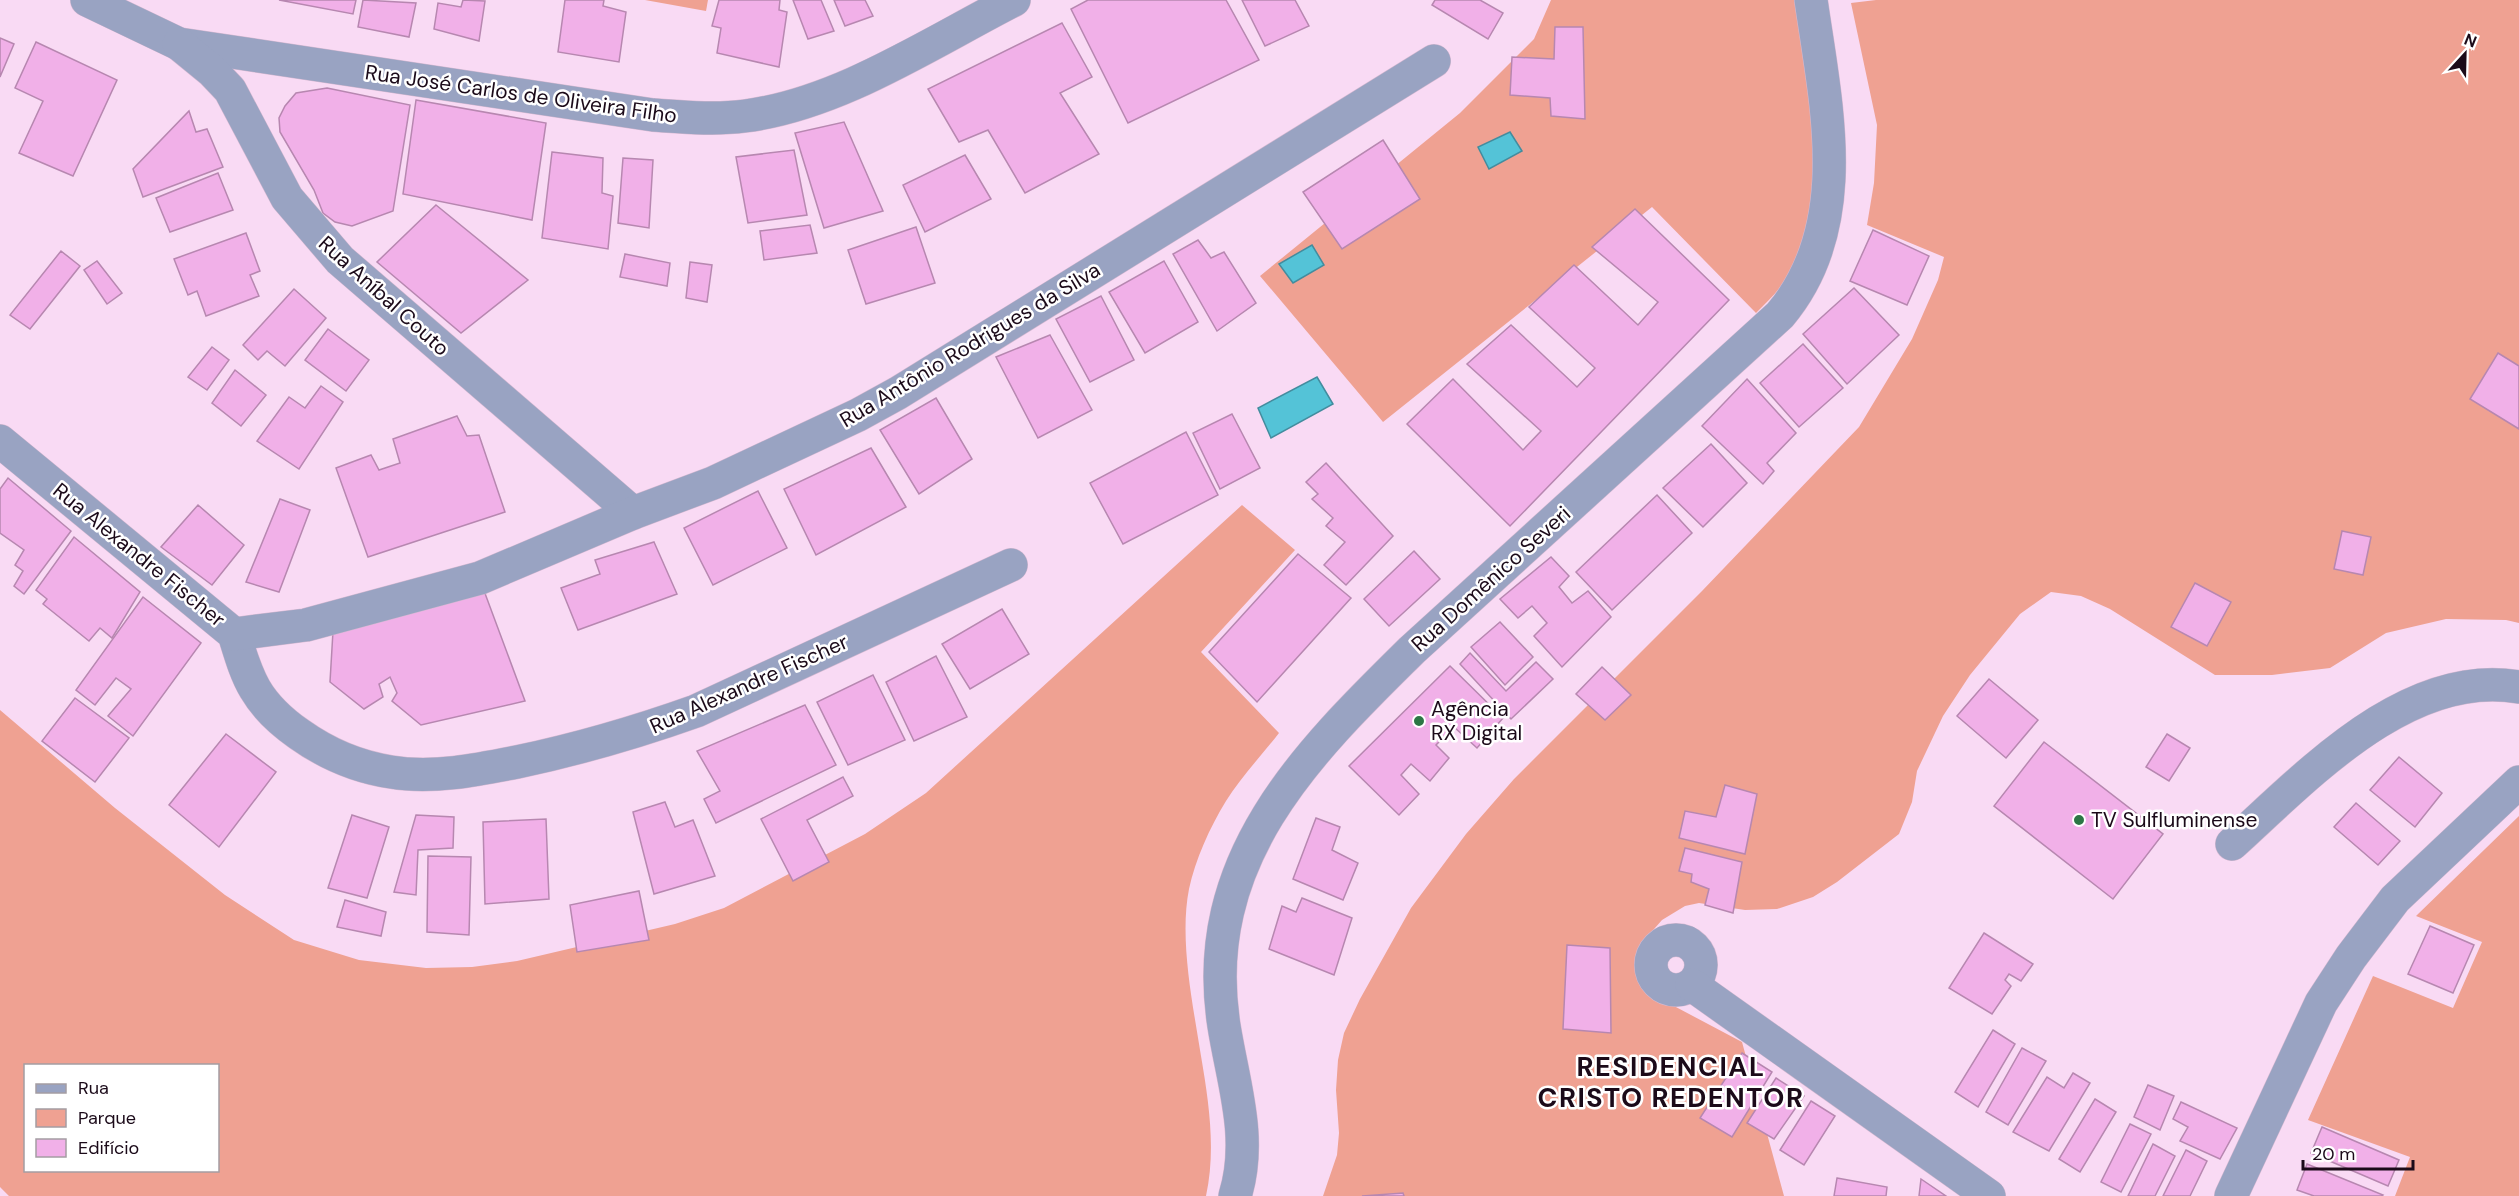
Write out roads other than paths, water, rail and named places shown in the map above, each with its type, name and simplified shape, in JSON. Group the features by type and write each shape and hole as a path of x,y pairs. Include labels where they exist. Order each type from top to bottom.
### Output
{"street":[{"name":"Rua José Carlos de Oliveira Filho","path":"87,0 179,44 653,115 744,116 809,101 836,91 1014,0"},
{"name":"Rua Domênico Severi","path":"1235,1196 1242,1170 1243,1139 1224,1026 1220,969 1226,920 1243,866 1281,793 1298,769 1347,714 1412,650 1780,315 1794,298 1805,280 1820,239 1828,188 1828,115 1811,0"},
{"name":"Rua Aníbal Couto","path":"179,44 212,71 230,90 287,198 340,260 633,513"},
{"name":"Rua Antônio Rodrigues da Silva","path":"234,634 306,625 480,578 633,513 713,483 858,415 898,393 1434,61"},
{"name":"Rua Alexandre Fischer","path":"0,441 234,634 246,672 255,690 282,722 313,744 349,761 392,772 419,775 497,766 592,746 646,729 696,711 1011,565"},
{"path":"2232,844 2326,762 2373,725 2402,708 2458,688 2495,684 2519,687"},
{"path":"2231,1196 2321,1003 2351,957 2396,899 2519,782"},
{"path":"1692,985 1989,1196"}],"water":[{"path":"1510,132 1522,151 1489,169 1478,147"},
{"path":"1312,245 1324,265 1293,283 1279,264"},
{"path":"1317,377 1333,404 1271,438 1258,408"}],"place":[{"name":"Agência RX Digital","path":"1419,721"},
{"name":"TV Sulfluminense","path":"2079,820"}],"district":[{"name":"RESIDENCIAL CRISTO REDENTOR","path":"1671,1082"}]}
